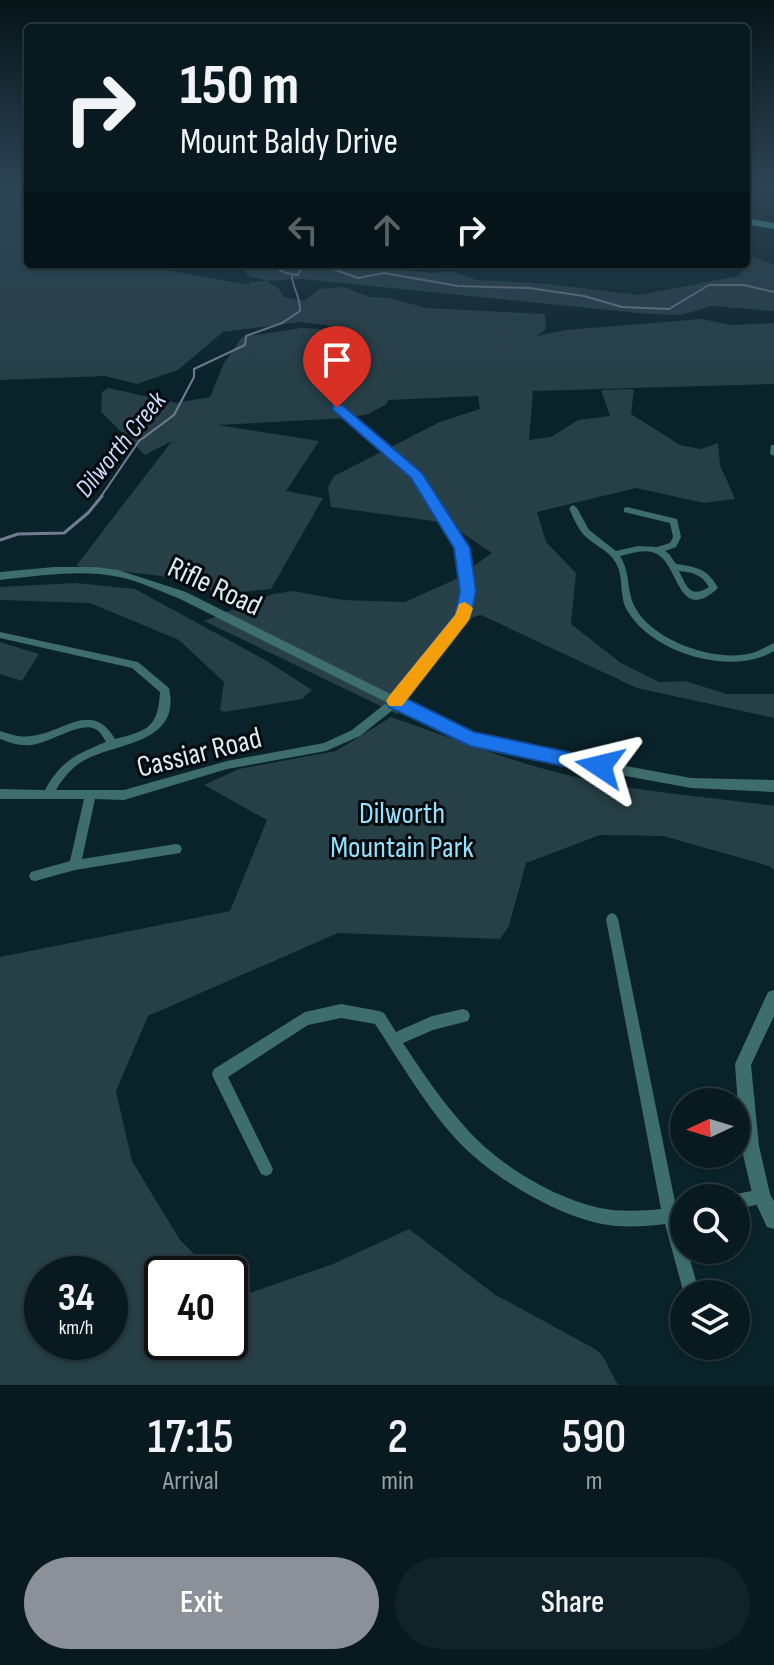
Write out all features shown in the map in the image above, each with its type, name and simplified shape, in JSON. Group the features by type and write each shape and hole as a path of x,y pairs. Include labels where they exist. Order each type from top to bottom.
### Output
{"street":[{"name":"Cassiar Road","path":"0,794 124,795 227,765 326,747 356,733 395,702 463,616 468,591 462,548 417,476 337,408"},
{"path":"774,447 774,454"},
{"path":"573,508 585,532 616,554 625,570 624,591 632,611 644,625 668,642 691,651 744,659 759,656 774,646"},
{"path":"616,554 629,550 658,550 673,545 677,537 674,521 627,510"},
{"path":"658,550 668,556 673,567 683,589 693,596 704,596 714,588 709,577 698,569 673,567"},
{"name":"Rifle Road","path":"0,576 97,571 141,580 182,595 470,739 691,783 774,786"},
{"path":"0,635 135,665 165,691 166,712 157,728 70,761 59,773 48,795"},
{"path":"0,735 14,743 28,743 78,723 92,722 102,727 112,744"},
{"path":"75,865 90,796"},
{"path":"35,876 75,865 176,849"},
{"path":"612,919 670,1184"},
{"path":"774,998 743,1064 750,1146 762,1197 774,1220"},
{"path":"266,1169 219,1074 305,1019 341,1011 379,1018 432,1097 463,1136 503,1170 588,1213 636,1218 670,1216"},
{"path":"394,1040 432,1023 463,1016"},
{"path":"750,1199 762,1197"}],"green space":[{"path":"0,249 24,249 24,268 156,268 249,285 250,282 267,281 284,297 304,301 319,289 344,287 370,297 390,298 426,308 545,314 546,329 537,336 565,330 702,319 731,325 774,323 774,384 533,391 529,440 551,437 578,420 610,416 601,390 631,389 634,390 631,414 680,445 701,449 718,443 720,465 735,499 704,503 636,488 537,512 546,542 576,573 571,624 621,663 659,682 685,681 727,694 774,694 774,718 637,688 481,615 473,617 397,714 204,621 273,594 293,591 343,600 405,602 454,580 492,553 447,523 331,507 328,487 334,476 440,422 480,409 478,396 388,400 387,404 368,414 348,418 218,425 319,441 286,491 323,498 271,589 224,594 161,576 76,566 172,441 145,455 101,412 102,392 108,388 176,403 210,397 224,363 242,337 301,328 338,330 350,339 340,327 301,322 223,332 178,370 137,384 105,376 0,380"},
{"path":"750,255 774,265 774,311 712,306 681,315 649,314 302,279 267,281 249,276 241,268 452,271 477,280 548,284 639,295 739,276 743,268 750,268"},
{"path":"76,583 135,589 267,661 312,690 302,699 224,712 220,710 224,682 179,640 90,603 0,600 0,587"},
{"path":"0,642 39,654 22,681 0,674"},
{"name":"Dilworth Mountain Park","path":"391,717 560,773 632,788 774,806 774,870 663,836 600,835 526,863 509,926 500,939 338,933 148,1016 116,1091 132,1161 180,1240 196,1256 144,1256 144,1360 248,1360 248,1294 333,1264 409,1229 494,1294 595,1349 602,1355 618,1385 0,1385 0,957 230,911 267,820 204,785 239,769 336,751"}],"waterway":[{"path":"276,268 284,272"},
{"path":"286,273 298,275 301,268"},
{"path":"330,268 358,278 384,273 458,286 529,288 584,296 622,307 669,309 709,285 744,285 774,292"},
{"name":"Dilworth Creek","path":"100,498 139,441 174,415 194,377 194,369 245,345 246,336 282,323 300,311 292,276"},
{"name":"Dilworth Creek","path":"0,540 18,534 64,533 88,513 102,496"}],"slow traffic":[{"path":"395,701 463,616 465,608"}],"route":[{"path":"337,408 417,476 462,548 468,591 463,616 395,702 470,739 600,766"}]}
